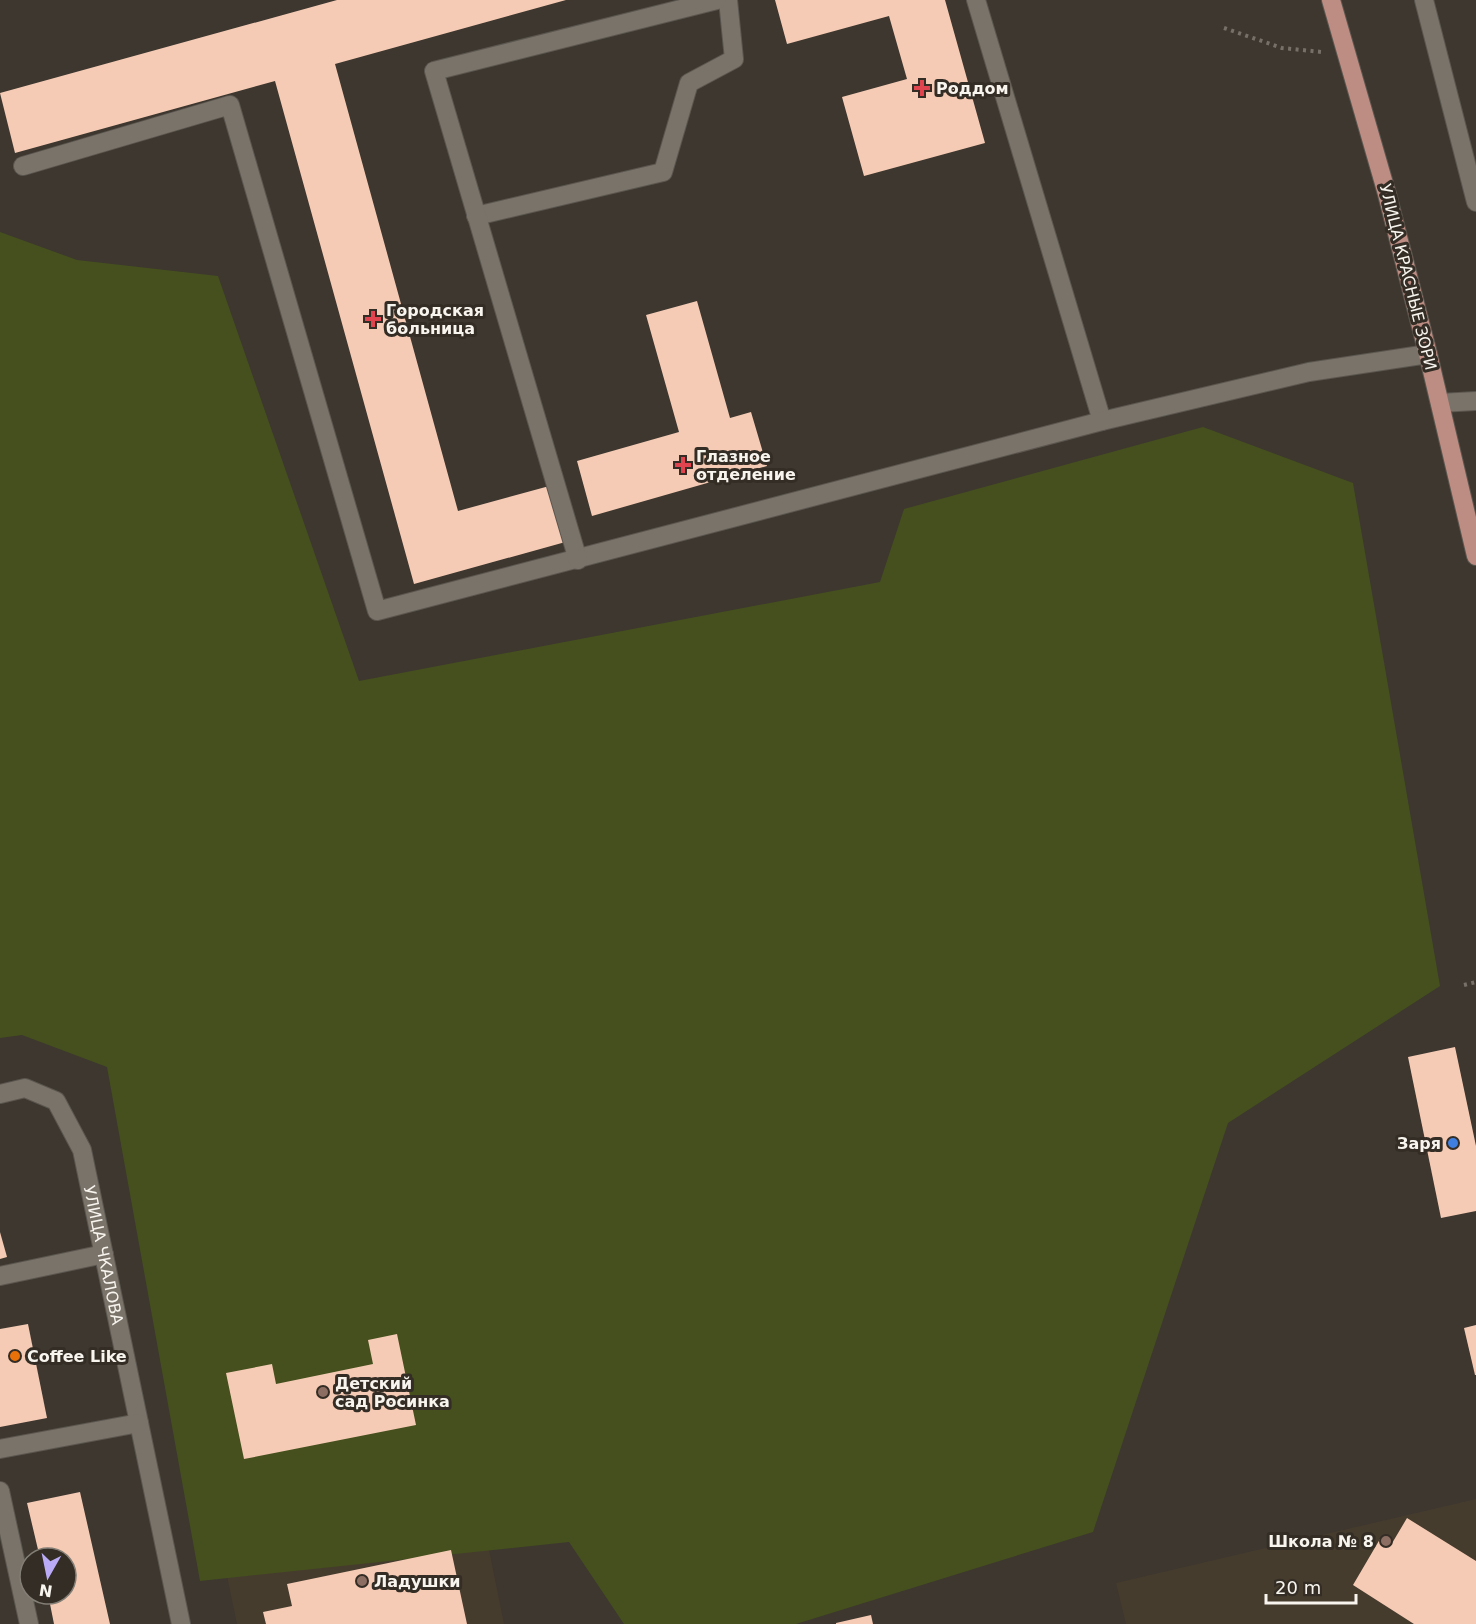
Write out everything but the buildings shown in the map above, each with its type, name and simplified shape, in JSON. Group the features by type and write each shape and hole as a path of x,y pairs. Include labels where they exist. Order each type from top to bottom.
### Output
{"main road":[{"name":"УЛИЦА КРАСНЫЕ ЗОРИ","path":"1331,0 1387,194 1476,556"}],"street":[{"path":"578,560 434,71 717,0"},
{"path":"476,216 663,172 689,82 734,59 728,0"},
{"path":"976,0 1102,421"},
{"path":"1424,0 1476,202"},
{"path":"23,166 230,105 377,611 1102,421 1309,372 1428,354"},
{"path":"1440,403 1476,401"},
{"name":"УЛИЦА ЧКАЛОВА","path":"0,1094 25,1089 56,1101 82,1150 181,1624"},
{"path":"0,1276 104,1254"},
{"path":"0,1449 139,1423"},
{"path":"0,1491 29,1624"}],"path":[{"path":"1224,28 1282,48 1322,52"},
{"path":"1464,985 1476,982"}],"shaded area":[{"name":"Ладушки","path":"476,1485 504,1624 237,1624 219,1538"},
{"name":"Школа № 8","path":"1476,1499 1476,1624 1126,1624 1116,1583"}],"green space":[{"path":"0,232 77,260 218,276 359,681 880,582 904,509 1203,427 1353,483 1440,986 1228,1123 1093,1532 796,1624 624,1624 569,1542 200,1581 107,1067 22,1035 0,1038"}],"place":[{"name":"Роддом","path":"922,88"},
{"name":"Городская больница","path":"373,319"},
{"name":"Глазное отделение","path":"683,465"},
{"name":"Заря","path":"1453,1143"},
{"name":"Coffee Like","path":"15,1356"},
{"name":"Детский сад Росинка","path":"323,1392"},
{"name":"Школа № 8","path":"1386,1541"},
{"name":"Ладушки","path":"362,1581"}]}
